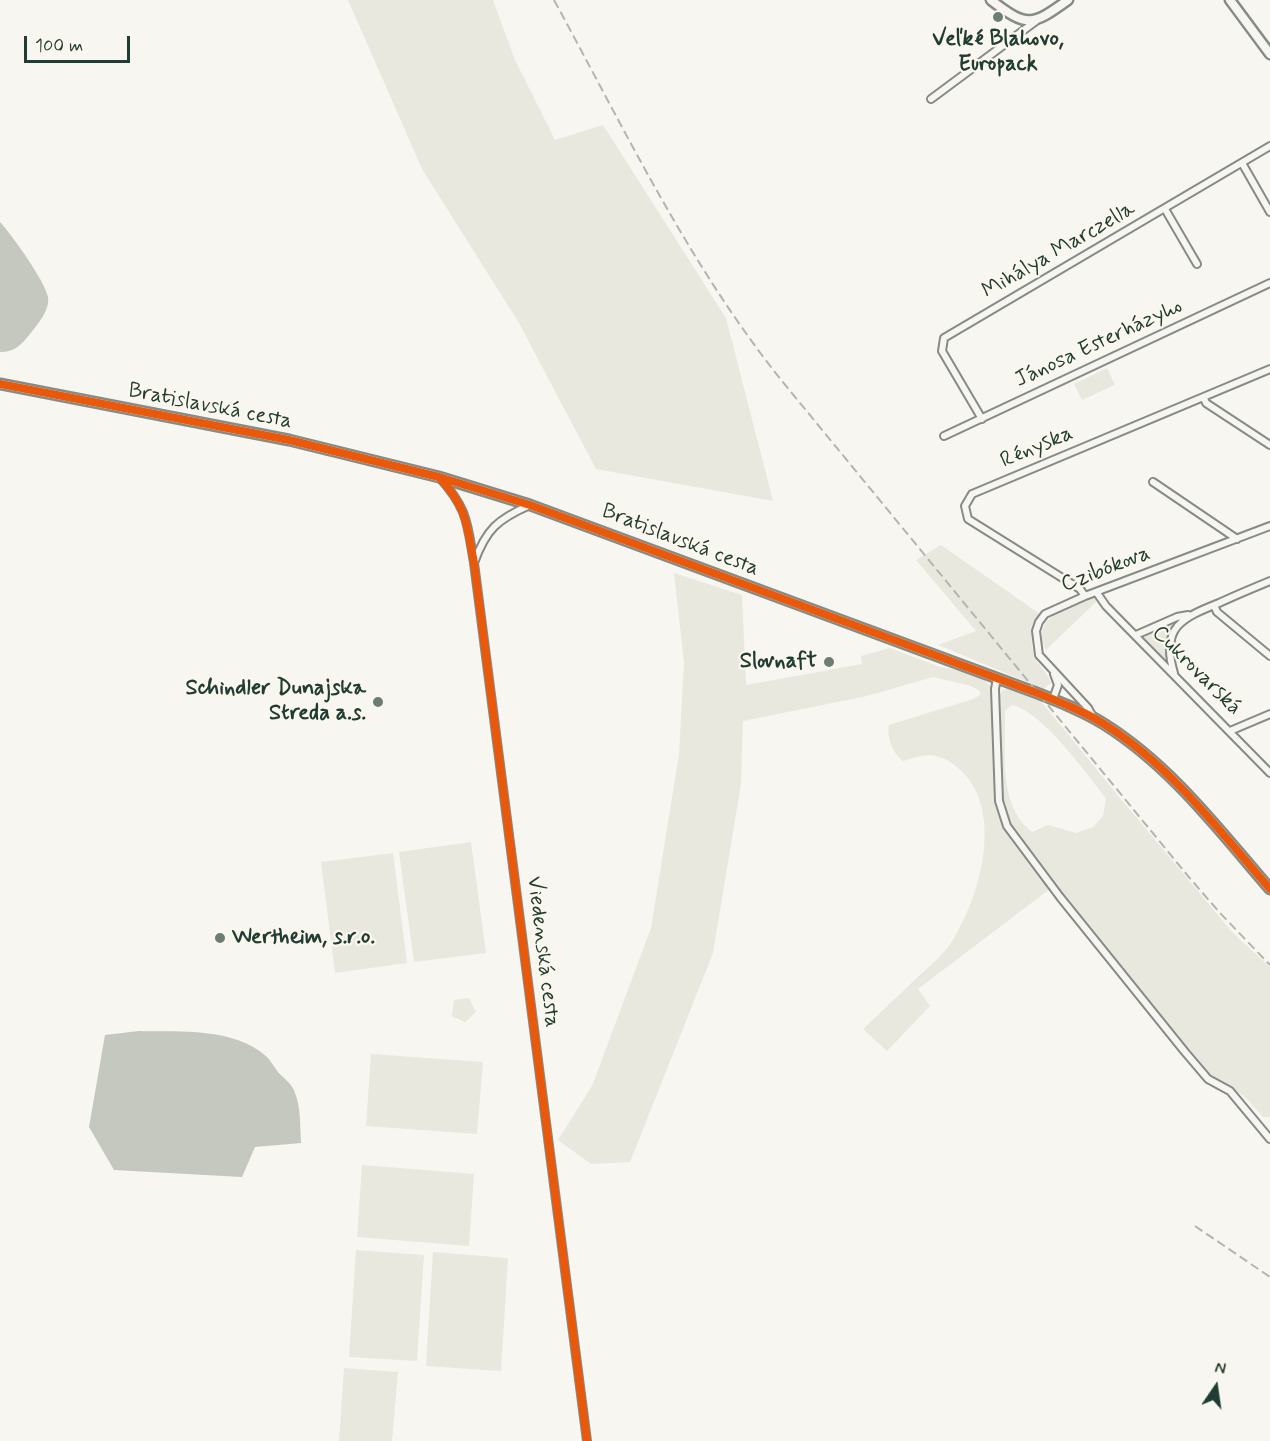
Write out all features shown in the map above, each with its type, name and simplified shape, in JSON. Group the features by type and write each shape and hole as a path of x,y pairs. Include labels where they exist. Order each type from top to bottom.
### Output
{"street":[{"path":"991,0 1014,17 1029,21 1037,20"},
{"path":"931,99 1037,20 1068,0"},
{"path":"1230,0 1270,54"},
{"name":"Mihálya Marczella","path":"982,419 942,351 944,338 1270,146"},
{"path":"1242,163 1270,212"},
{"path":"1165,209 1197,264"},
{"name":"Jánosa Esterházyho","path":"944,436 1270,283"},
{"name":"Rényska","path":"1085,596 1080,589 968,519 965,506 972,494 1270,369"},
{"name":"Bratislavská cesta","path":"0,384 289,440 439,477 530,505 1053,699 1093,718 1145,754 1166,772 1270,889"},
{"path":"1204,398 1206,403 1270,445"},
{"name":"Viedenská cesta","path":"439,477 453,492 463,509 474,563 587,1441"},
{"path":"1153,482 1237,539"},
{"path":"474,563 482,541 493,526 503,518 530,505"},
{"name":"Czibókova","path":"1093,718 1088,708 1043,661 1036,647 1035,631 1045,614 1085,596 1270,526"},
{"path":"1136,635 1270,581"},
{"name":"Cukrovarská","path":"1097,593 1106,606 1270,773"},
{"path":"1214,605 1217,612 1270,656"},
{"path":"1175,676 1171,663 1171,642 1179,624 1190,614"},
{"path":"1053,699 1058,685 1054,672"},
{"path":"997,678 995,689 999,801 1007,826 1060,897 1185,1052 1208,1079 1230,1091 1270,1139"},
{"path":"1230,731 1270,714"}],"shaded area":[{"path":"348,0 493,0 515,60 555,140 603,125 726,318 773,501 596,469 519,323 422,169"},
{"path":"0,222 35,270 48,297 43,317 36,326 17,347 5,352 0,352"},
{"path":"1107,368 1115,385 1082,400 1074,384"},
{"path":"941,545 1040,614 1035,624 1032,641 1035,658 1051,683 1044,689 938,645 976,631 916,560"},
{"path":"674,573 742,595 746,685 862,664 861,656 890,648 940,667 962,671 983,679 991,687 995,799 998,812 1009,836 1050,889 918,989 930,1006 887,1051 863,1029 939,958 954,938 964,920 980,875 985,827 981,805 972,785 958,768 938,756 920,756 903,761 891,744 889,725 973,699 980,695 980,691 971,686 933,677 867,696 743,721 741,784 713,953 630,1162 591,1164 558,1140 592,1086 651,928 679,754 684,662"},
{"path":"1095,598 1097,601 1046,650 1042,639 1043,629 1048,621 1064,608"},
{"path":"1177,621 1168,641 1170,668 1143,640 1149,632"},
{"path":"1010,688 1039,699 1233,933 1270,967 1270,1117 1263,1117 1244,1096 1198,1066 1016,835 1007,819 1001,793 999,696 1003,690","holes":["1012,705 1024,710 1063,744 1106,798 1103,816 1093,827 1076,833 1048,825 1032,832 1013,807 1006,776 1005,711"]},
{"path":"471,842 486,953 414,962 399,852"},
{"path":"393,853 407,963 335,973 321,862"},
{"path":"469,998 476,1012 465,1022 452,1016 454,1000"},
{"path":"139,1031 206,1033 239,1040 254,1047 267,1057 294,1090 299,1111 301,1143 255,1147 242,1177 114,1170 89,1127 105,1035"},
{"path":"371,1054 483,1062 477,1134 366,1126"},
{"path":"362,1165 474,1174 469,1246 357,1237"},
{"path":"356,1250 424,1255 417,1361 349,1357"},
{"path":"433,1252 508,1258 501,1371 426,1366"},
{"path":"344,1368 398,1372 392,1441 339,1441"}],"railway":[{"path":"554,0 660,196 717,291 748,337 1188,876 1270,965"},
{"path":"1195,1226 1270,1277"}],"cycle path":[{"path":"0,384 289,440 439,477 530,505 1046,696 1104,724 1151,759 1193,800 1270,889"},
{"path":"439,477 461,508 474,563 587,1441"}],"place":[{"name":"Veľké Blahovo, Europack","path":"998,17"},
{"name":"Slovnaft","path":"829,662"},
{"name":"Schindler Dunajska Streda a.s.","path":"378,702"},
{"name":"Wertheim, s.r.o.","path":"220,938"}]}
